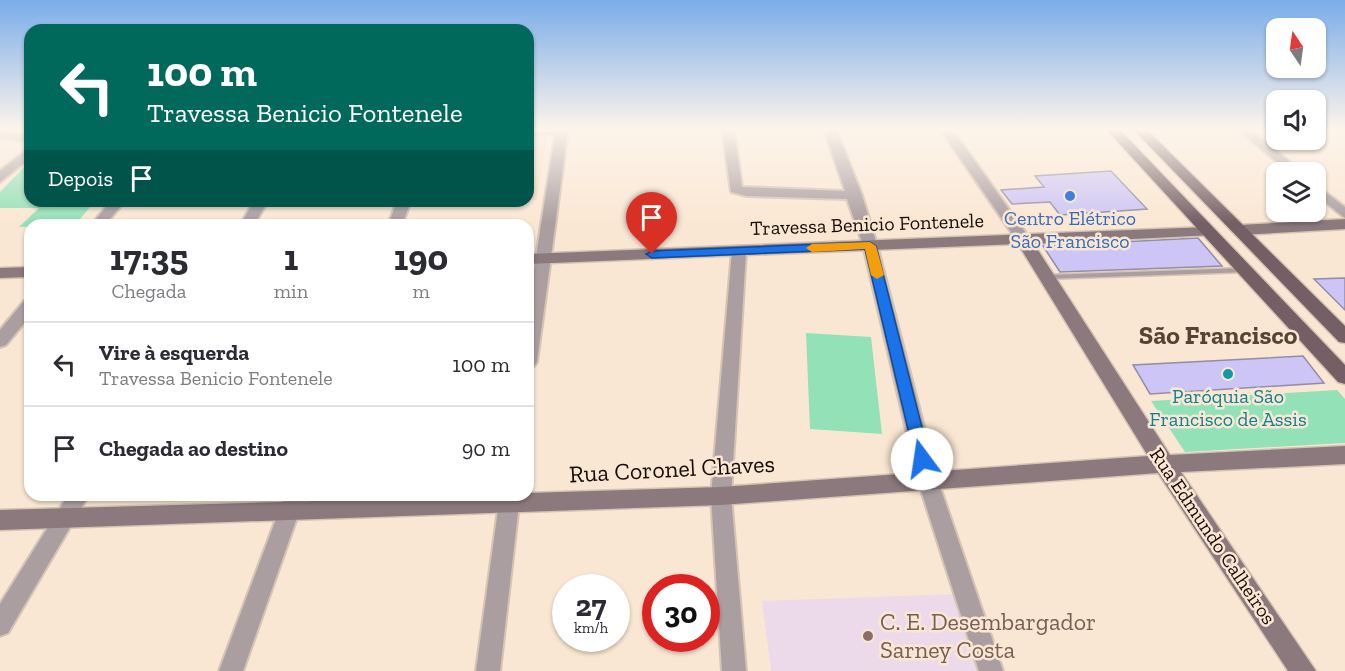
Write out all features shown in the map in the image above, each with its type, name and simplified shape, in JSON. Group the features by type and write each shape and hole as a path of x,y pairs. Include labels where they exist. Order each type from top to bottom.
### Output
{"main road":[{"path":"1141,160 1345,377"},
{"path":"1170,160 1345,337"}],"street":[{"path":"0,178 20,160"},
{"path":"535,259 556,160"},
{"path":"732,160 736,189 855,195"},
{"path":"842,160 870,246 928,481 991,671"},
{"name":"Rua Edmundo Calheiros","path":"968,160 1023,239 1164,464 1302,671"},
{"path":"1326,198 1345,214"},
{"path":"103,219 113,207"},
{"path":"1239,230 1345,224"},
{"name":"Travessa Benicio Fontenele","path":"535,259 1208,232"},
{"path":"734,671 721,496 739,251"},
{"path":"0,273 24,272"},
{"path":"0,341 24,312"},
{"name":"Rua Coronel Chaves","path":"534,499 721,496 1164,464 1345,455"},
{"path":"0,625 75,501"},
{"name":"Rua Coronel Chaves","path":"0,519 292,503 400,501"},
{"path":"488,671 509,501"},
{"path":"231,671 292,503"}],"lane":[{"path":"1046,277 1245,270"}],"shaded area":[{"path":"534,160 543,160 537,200 534,200"},
{"name":"C. E. Desembargador Sarney Costa","path":"956,594 980,671 771,671 762,601"}],"green space":[{"path":"24,167 24,207 90,207 80,219 27,219 39,208 0,208 0,192"},
{"path":"806,333 871,337 882,434 810,429"},
{"path":"1337,390 1345,399 1345,443 1185,452 1151,401"}],"building":[{"name":"Centro Elétrico São Francisco","path":"1111,171 1147,209 1060,215 1050,202 1012,204 1001,190 1044,187 1035,176"},
{"path":"1198,238 1222,266 1060,272 1043,246"},
{"path":"1345,278 1345,310 1314,279"},
{"name":"Paróquia São Francisco de Assis","path":"1303,356 1324,383 1150,394 1133,365"}],"slow traffic":[{"path":"812,248 870,246 877,275"}],"place":[{"name":"Centro Elétrico São Francisco","path":"1070,196"},
{"name":"Paróquia São Francisco de Assis","path":"1228,374"},
{"name":"C. E. Desembargador Sarney Costa","path":"868,636"}],"district":[{"name":"São Francisco","path":"1218,335"}],"route":[{"path":"652,254 870,246 922,459"}]}
